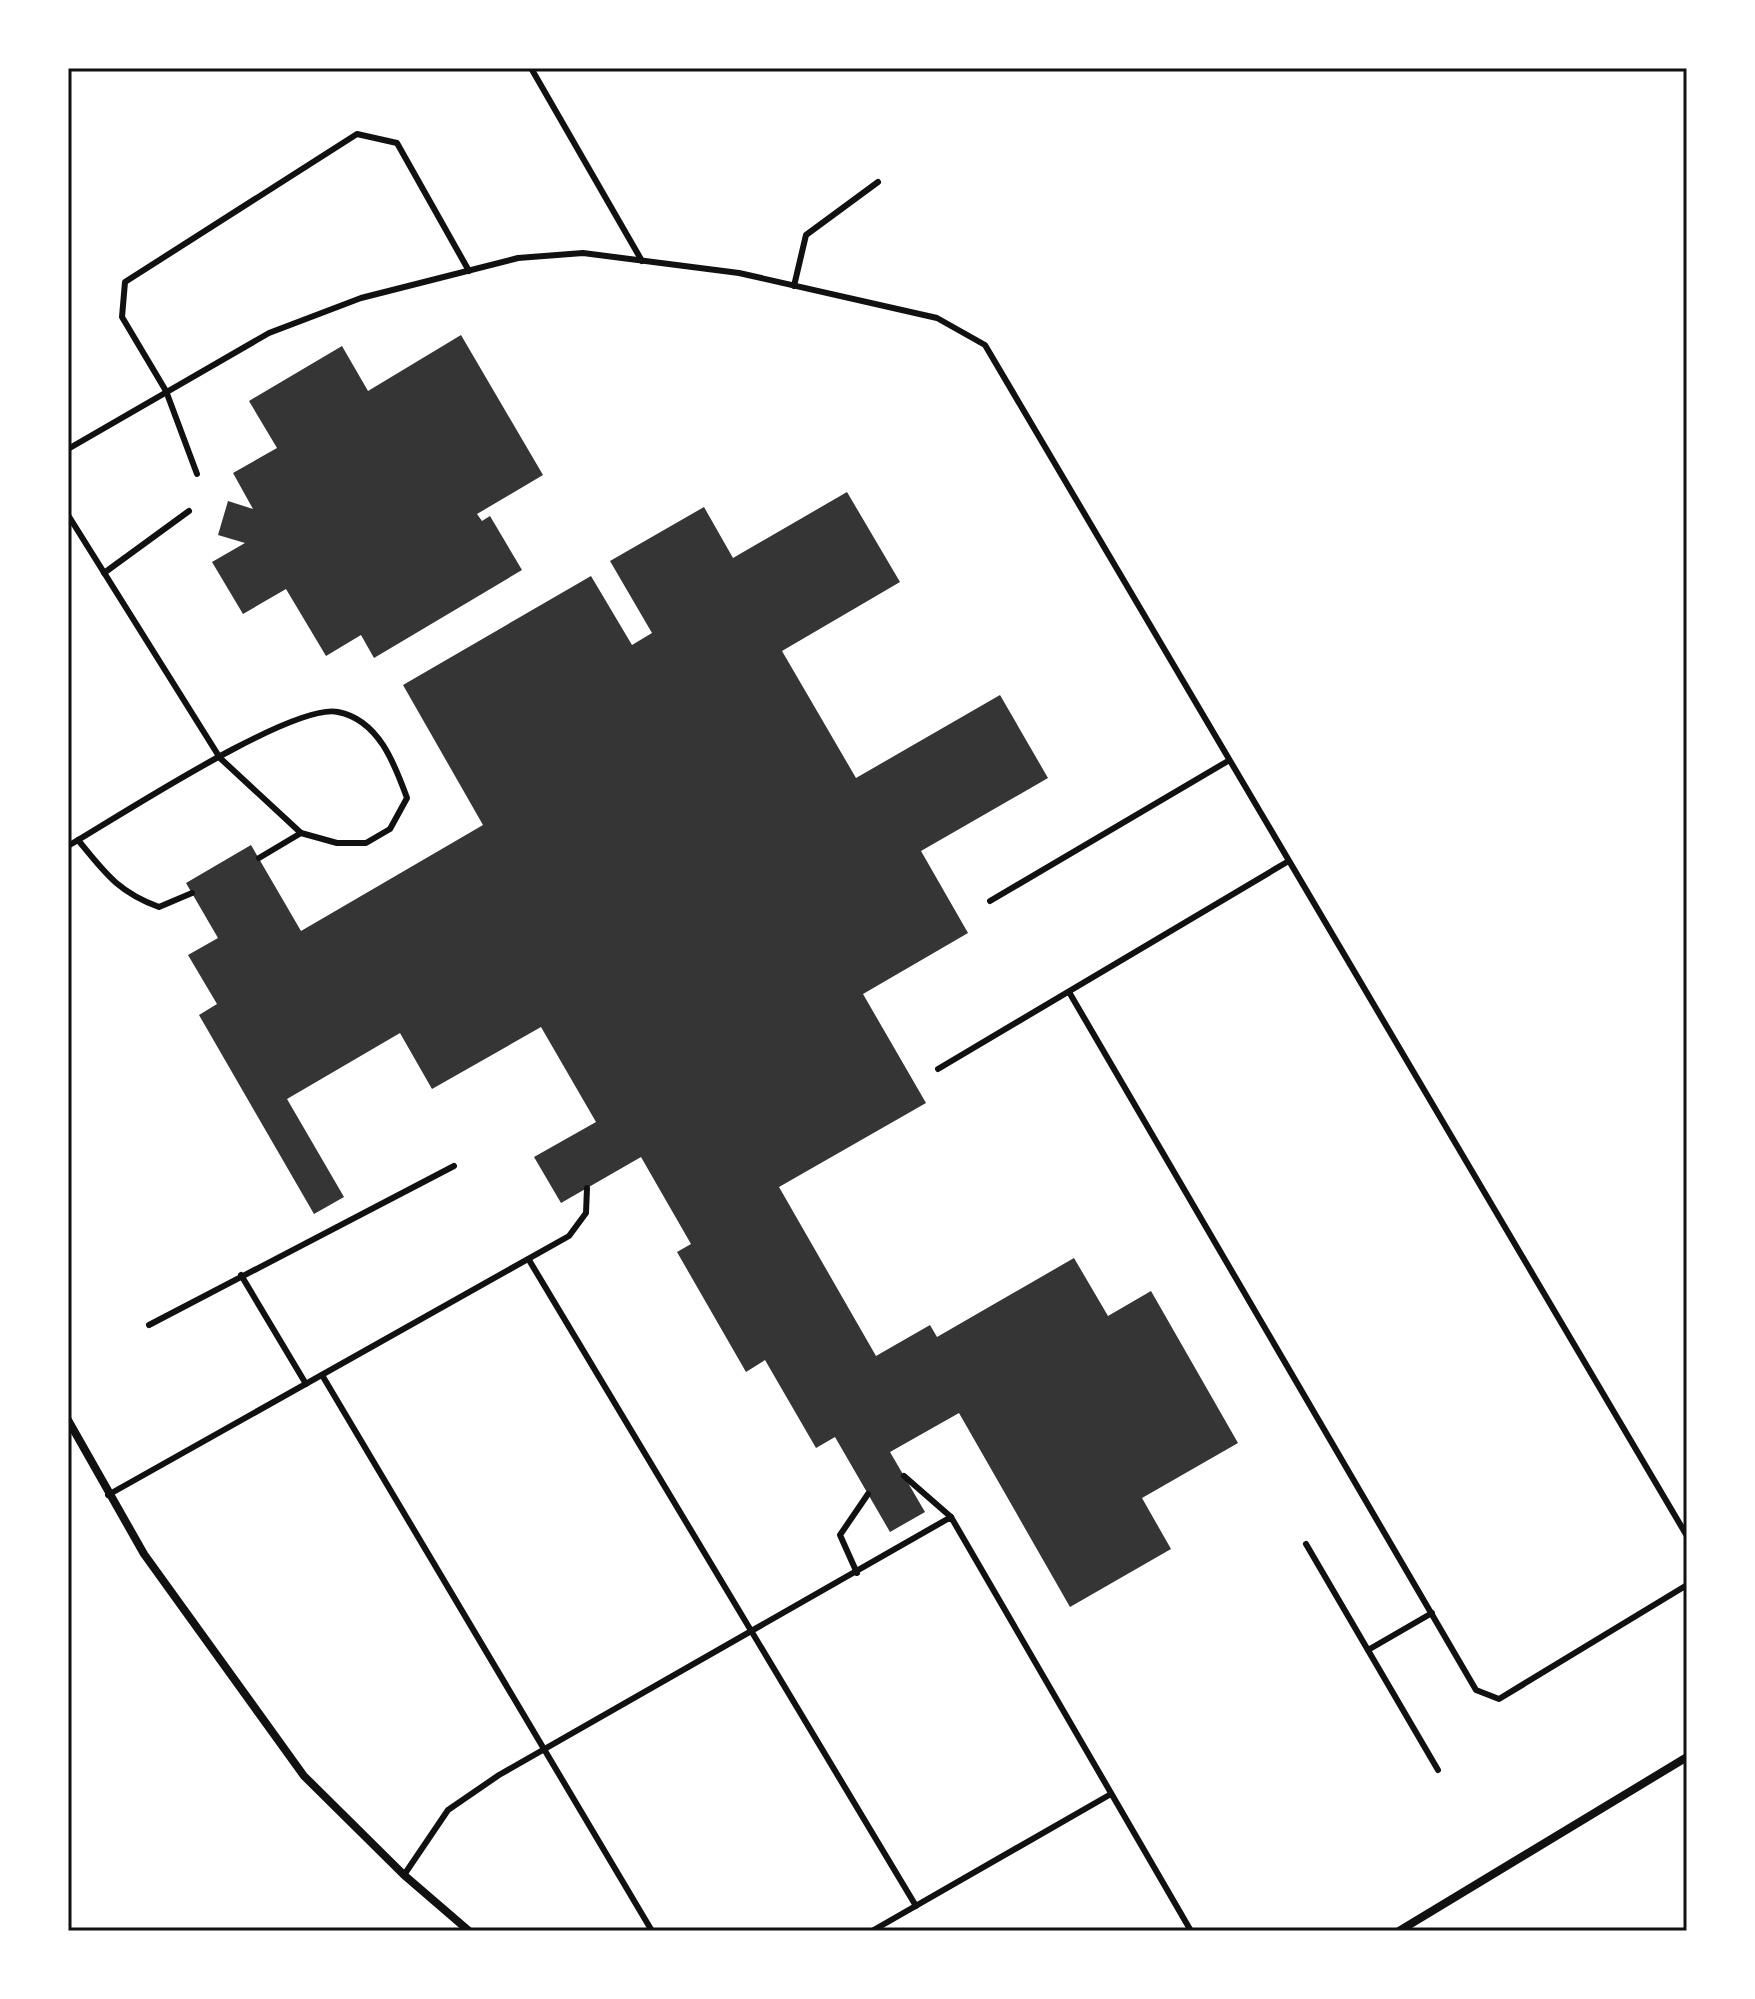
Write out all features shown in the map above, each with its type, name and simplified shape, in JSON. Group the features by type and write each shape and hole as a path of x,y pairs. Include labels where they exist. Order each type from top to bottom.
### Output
{"street":[{"path":"68,1420 144,1554 304,1776 404,1875 469,1931"},
{"path":"1399,1931 1687,1757"}],"lane":[{"path":"531,68 642,261"},
{"path":"197,474 166,391 122,317 125,282 357,134 397,143 469,271"},
{"path":"794,286 806,235 878,182"},
{"path":"68,449 269,333 361,298 518,258 583,253 739,273 937,318 985,345 1687,1536"},
{"path":"104,573 189,511"},
{"path":"68,515 220,758 301,833 337,843 366,843 390,829 407,798 392,756 365,725 337,711 292,720 220,758 68,846"},
{"path":"990,901 1228,761"},
{"path":"259,858 301,833"},
{"path":"78,840 112,883 134,898 159,907 192,893"},
{"path":"938,1069 1287,862"},
{"path":"1069,992 1476,1690 1499,1699 1687,1585"},
{"path":"149,1325 454,1166"},
{"path":"108,1495 569,1236 586,1213 587,1188"},
{"path":"529,1260 916,1906"},
{"path":"241,1275 306,1384"},
{"path":"322,1375 652,1931"},
{"path":"904,1476 951,1517 1191,1931"},
{"path":"857,1573 840,1535 868,1494"},
{"path":"404,1875 448,1810 499,1775 951,1517"},
{"path":"1306,1544 1438,1770"},
{"path":"1368,1650 1432,1613"},
{"path":"872,1931 1111,1794"}],"building":[{"path":"461,335 543,475 477,514 482,521 490,516 522,570 374,658 361,635 326,656 286,589 243,614 212,562 245,543 218,535 228,501 253,509 233,473 277,448 249,401 342,346 368,391"},
{"path":"847,492 900,582 782,651 856,778 1000,695 1048,778 921,851 968,933 863,994 926,1103 779,1187 876,1356 930,1325 937,1337 1074,1258 1108,1316 1151,1291 1238,1443 1142,1498 1171,1549 1070,1607 959,1413 890,1452 925,1512 890,1532 835,1437 816,1448 765,1360 746,1372 677,1252 691,1244 641,1157 561,1203 534,1157 596,1122 541,1027 432,1089 400,1033 287,1099 344,1197 314,1214 199,1015 217,1004 188,955 218,938 186,883 251,845 301,931 483,825 403,685 591,576 632,645 652,633 610,561 704,507 733,558"}]}
